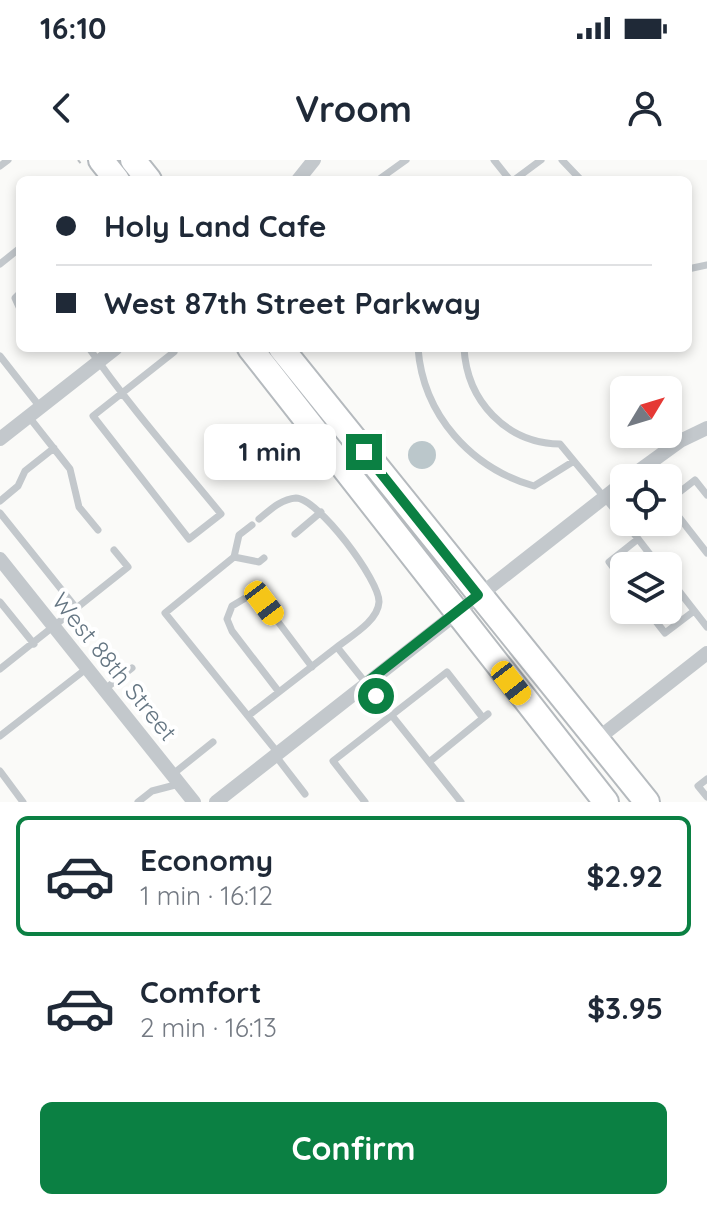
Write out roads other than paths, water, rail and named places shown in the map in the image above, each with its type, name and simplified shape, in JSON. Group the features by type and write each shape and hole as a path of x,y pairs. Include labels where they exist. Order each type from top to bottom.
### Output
{"main road":[{"path":"101,160 114,176"},
{"path":"133,160 146,176"},
{"path":"253,352 606,802"},
{"path":"284,352 647,802"}],"street":[{"path":"301,176 314,160"},
{"path":"0,439 111,352"},
{"path":"648,464 680,441 707,428"},
{"path":"221,800 610,493"},
{"name":"West 88th Street","path":"0,559 194,802"},
{"path":"596,740 707,653"}],"lane":[{"path":"0,166 8,160"},
{"path":"384,176 406,160"},
{"path":"494,160 508,176"},
{"path":"518,176 541,160"},
{"path":"562,160 577,176"},
{"path":"0,264 16,251"},
{"path":"92,352 98,362 123,392 221,514 189,539 93,416 123,392 174,352"},
{"path":"419,352 423,377 439,414 469,452 490,467 534,486 574,461"},
{"path":"465,352 475,391 497,421 530,440 560,444 610,504"},
{"path":"0,356 54,448 70,469 79,507 98,530"},
{"path":"0,501 18,486 25,471 54,448"},
{"path":"682,491 695,480 707,495"},
{"path":"248,716 374,616 379,604 376,584 321,512 316,506 298,498 278,504 239,535 234,557 165,613 248,716 305,794"},
{"path":"295,534 321,512"},
{"path":"0,513 77,609"},
{"path":"682,520 707,553"},
{"path":"636,536 648,552"},
{"path":"622,552 638,539"},
{"path":"0,669 128,567 114,550"},
{"path":"234,557 259,562 264,558"},
{"path":"682,595 707,627"},
{"path":"279,692 232,631 227,619 232,606 247,597 264,603 312,667"},
{"path":"0,602 34,644"},
{"path":"682,620 694,611"},
{"path":"658,624 665,633 677,624"},
{"path":"337,647 461,802"},
{"path":"103,690 132,668"},
{"path":"0,736 86,669"},
{"path":"365,802 333,761 447,672 485,716 429,762"},
{"path":"138,802 177,779 213,742"},
{"path":"0,771 23,802"},
{"path":"707,779 698,786 707,797"}]}
